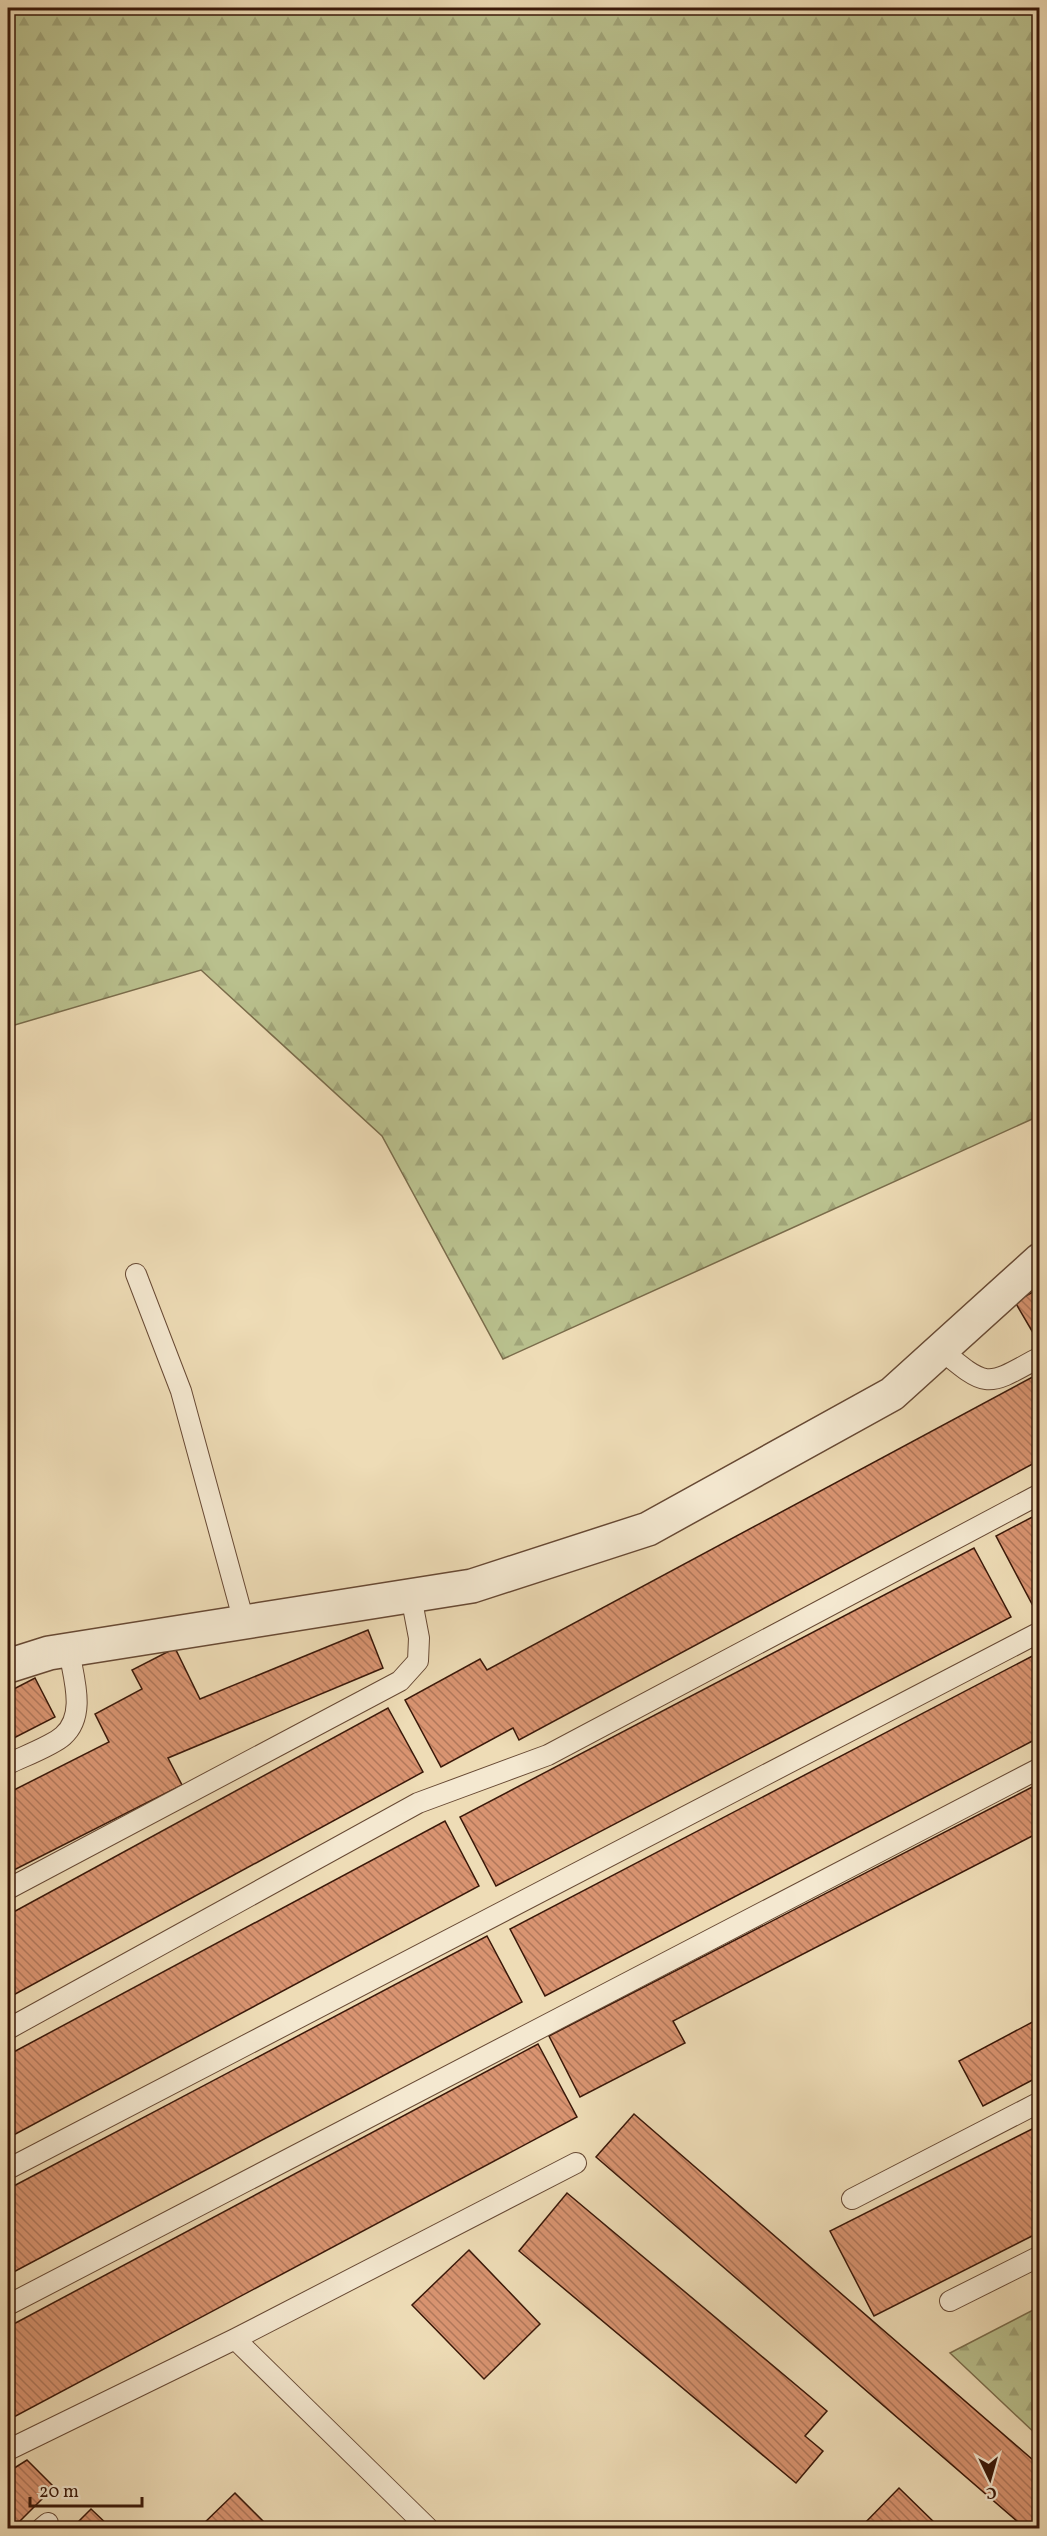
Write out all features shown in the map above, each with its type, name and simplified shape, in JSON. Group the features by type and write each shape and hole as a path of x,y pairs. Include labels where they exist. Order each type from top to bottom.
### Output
{"street":[{"path":"8,1666 49,1653 472,1586 648,1529 892,1394 1040,1260"}],"lane":[{"path":"136,1275 181,1391 244,1622"},
{"path":"940,1349 970,1374 985,1380 1001,1379 1040,1357"},
{"path":"8,2029 418,1803 548,1755 1040,1494"},
{"path":"8,1889 400,1681 418,1661 419,1638 411,1596"},
{"path":"8,2169 1040,1632"},
{"path":"8,1764 63,1736 74,1720 77,1699 69,1650"},
{"path":"8,2305 1040,1768"},
{"path":"852,2199 1040,2102"},
{"path":"8,2450 235,2339 576,2163"},
{"path":"950,2301 1040,2256"},
{"path":"235,2339 428,2529"}],"green space":[{"path":"8,8 1039,8 1039,1116 503,1359 382,1136 201,970 8,1027"},
{"path":"1039,2307 1039,2437 950,2353"}],"building":[{"path":"1040,1288 1040,1342 1039,1343 1015,1302"},
{"path":"1040,1373 1040,1460 519,1740 513,1728 441,1767 405,1700 480,1659 487,1670"},
{"path":"1040,1513 1040,1600 1032,1604 996,1536"},
{"path":"974,1548 1011,1617 496,1886 460,1817"},
{"path":"368,1630 383,1668 168,1758 182,1785 8,1873 8,1793 109,1742 95,1714 142,1689 132,1670 175,1648 200,1699"},
{"path":"1040,1652 1040,1737 545,1996 510,1929"},
{"path":"35,1678 55,1717 8,1741 8,1692"},
{"path":"388,1708 423,1772 8,1998 8,1915"},
{"path":"1040,1783 1040,1832 673,2021 685,2043 580,2097 549,2036"},
{"path":"445,1821 479,1886 8,2138 8,2055"},
{"path":"487,1936 522,2002 8,2275 8,2189"},
{"path":"1040,2018 1040,2076 983,2106 959,2061"},
{"path":"538,2044 577,2117 12,2418 8,2409 8,2327"},
{"path":"634,2114 1040,2466 1040,2528 1025,2528 596,2157"},
{"path":"1040,2125 1040,2232 874,2316 830,2231"},
{"path":"567,2193 827,2411 805,2436 823,2451 796,2483 519,2251"},
{"path":"469,2250 540,2324 484,2379 412,2305"},
{"path":"27,2460 54,2487 13,2528 8,2528 8,2472"},
{"path":"899,2488 940,2528 860,2528"},
{"path":"235,2493 270,2528 199,2528"},
{"path":"91,2509 111,2528 72,2528"}]}
